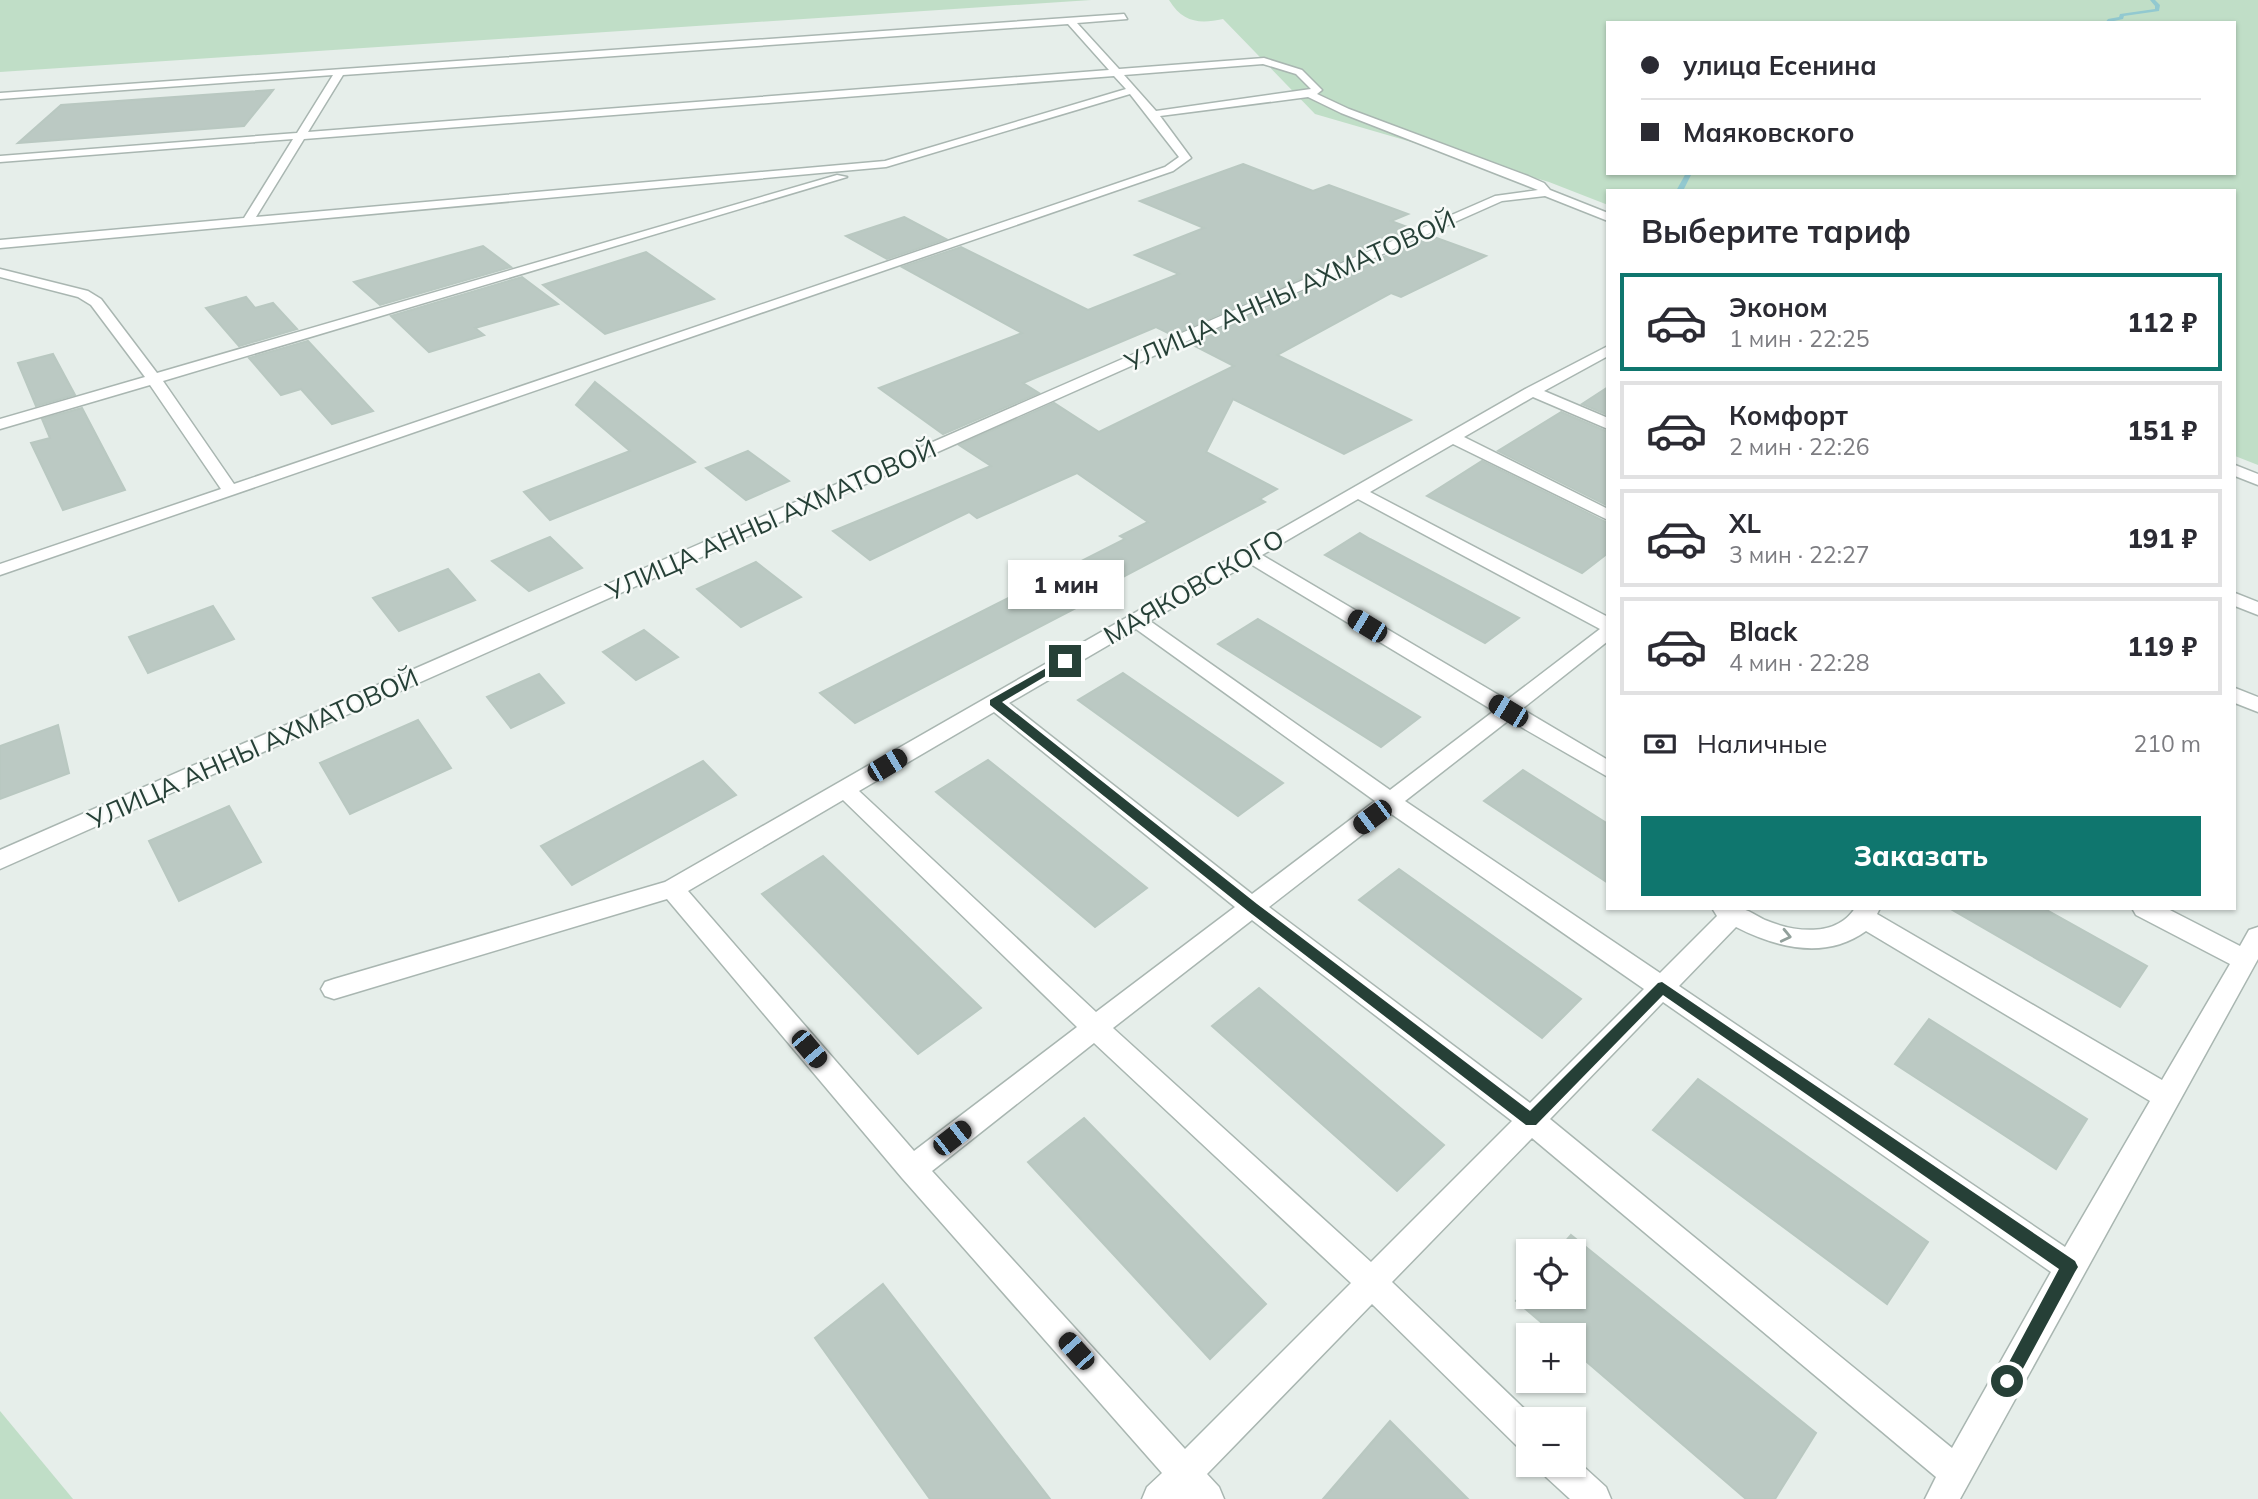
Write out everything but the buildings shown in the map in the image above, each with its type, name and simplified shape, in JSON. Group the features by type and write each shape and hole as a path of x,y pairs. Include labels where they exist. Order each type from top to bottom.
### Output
{"street":[{"path":"0,96 1124,17"},
{"path":"0,570 1169,169 1185,158 1153,114 1071,21"},
{"path":"0,159 1264,61 1299,72 1317,90 1309,94 1153,114"},
{"path":"247,221 340,72"},
{"path":"0,424 1132,90"},
{"path":"1309,94 1345,111 1524,178 1539,185 1546,192 1606,216"},
{"path":"0,244 886,164"},
{"name":"УЛИЦА АННЫ АХМАТОВОЙ","path":"0,860 1499,198 1546,192"},
{"path":"0,273 83,293 96,302 154,379 231,491"},
{"name":"МАЯКОВСКОГО","path":"334,989 672,889 1452,437 1606,351"},
{"path":"1532,391 1606,423"},
{"path":"1452,437 1606,513"},
{"path":"2236,470 2258,480"},
{"path":"1358,492 1606,624"},
{"path":"1249,555 1606,769"},
{"path":"2236,600 2258,609"},
{"path":"1137,620 1391,802 2070,1267"},
{"path":"912,1169 1606,634"},
{"path":"2236,695 2258,705"},
{"path":"994,702 1252,908 1531,1120 1957,1472"},
{"path":"844,789 1094,1027 1371,1282 1516,1423"},
{"path":"672,889 912,1169 1207,1499"},
{"path":"1942,1499 2070,1267 2252,949 2149,910"},
{"path":"1159,1499 1662,987 1729,912 1762,930 1793,939 1823,939 1848,932 1866,913 2168,1097"},
{"path":"1571,1477 1594,1499"}],"green space":[{"path":"0,0 1091,0 0,72"},
{"path":"1169,0 2258,0 2258,465 2236,456 2236,189 1606,189 1606,204 1549,182 1315,114 1223,19 1199,21 1180,13"},
{"path":"0,1411 73,1499 0,1499"}],"waterway":[{"path":"2109,21 2121,18 2122,15 2157,10 2158,6 2152,0"},
{"path":"1680,189 1688,175"}],"route":[{"path":"1065,661 994,702 1252,908 1531,1120 1662,987 2070,1267 2007,1381"}]}
